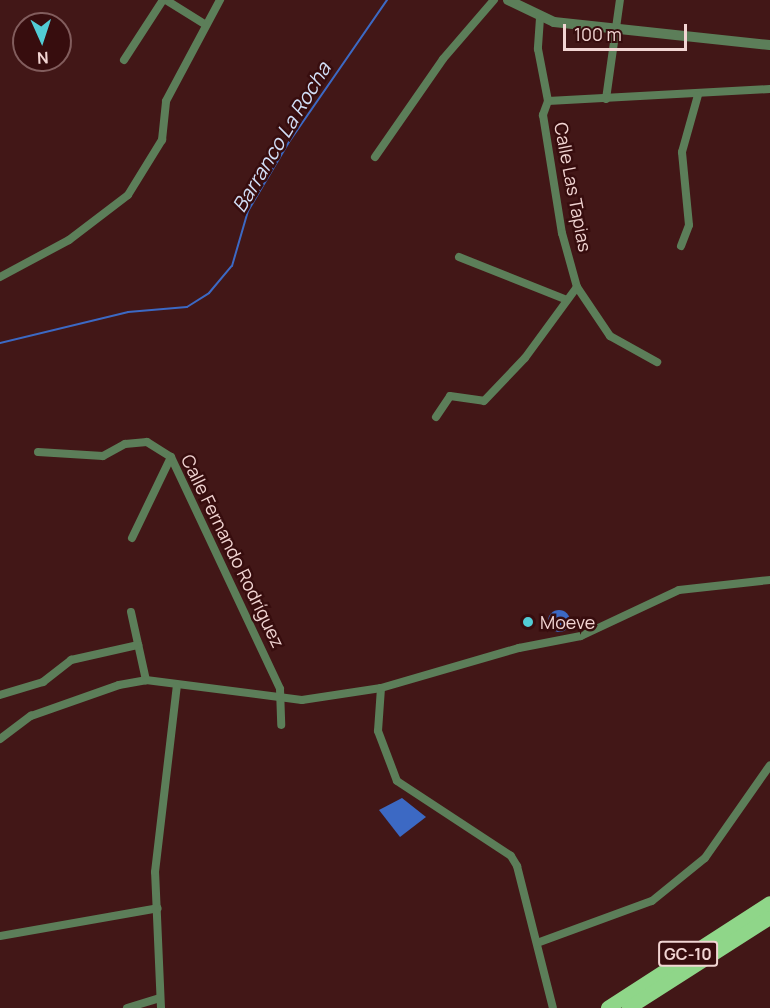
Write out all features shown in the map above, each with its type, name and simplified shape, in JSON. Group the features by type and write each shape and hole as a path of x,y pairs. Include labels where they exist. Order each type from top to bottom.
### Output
{"main road":[{"name":"GC-10","path":"608,1008 770,903"},
{"name":"GC-10","path":"629,1008 770,918"}],"street":[{"path":"124,60 165,0 206,25"},
{"path":"0,277 69,240 128,195 162,140 166,101 220,0"},
{"path":"375,157 443,59 494,0"},
{"path":"508,0 540,18 770,45"},
{"path":"606,99 620,0"},
{"name":"Calle Las Tapias","path":"540,18 538,49 548,101 543,115 562,233 577,287 610,336 657,362"},
{"path":"548,101 698,95 770,89"},
{"path":"681,246 689,225 682,152 698,95"},
{"path":"459,257 567,300"},
{"path":"436,417 450,396 484,401 525,358 577,287"},
{"name":"Calle Fernando Rodríguez","path":"38,452 103,456 125,444 147,442 171,457 283,700 281,725"},
{"path":"132,538 171,457"},
{"path":"0,739 31,716 62,703 146,680 283,700 381,688 607,627 679,590 770,580"},
{"path":"131,612 146,680"},
{"path":"0,695 43,682 70,660 138,645"},
{"path":"161,1008 155,872 163,774 177,686"},
{"path":"381,688 378,731 397,781 511,856 537,942 553,1008"},
{"path":"537,942 652,901 705,858 770,765"},
{"path":"1,936 158,908"},
{"path":"127,1008 160,998"}],"water":[{"path":"559,610 567,613 570,621 567,629 559,632 551,629 548,621 551,613"},
{"path":"402,798 426,817 400,837 379,810"}],"waterway":[{"name":"Barranco La Rocha","path":"0,343 128,312 187,307 209,293 232,266 248,211 289,142 387,0"}],"place":[{"name":"Moeve","path":"528,622"}]}
